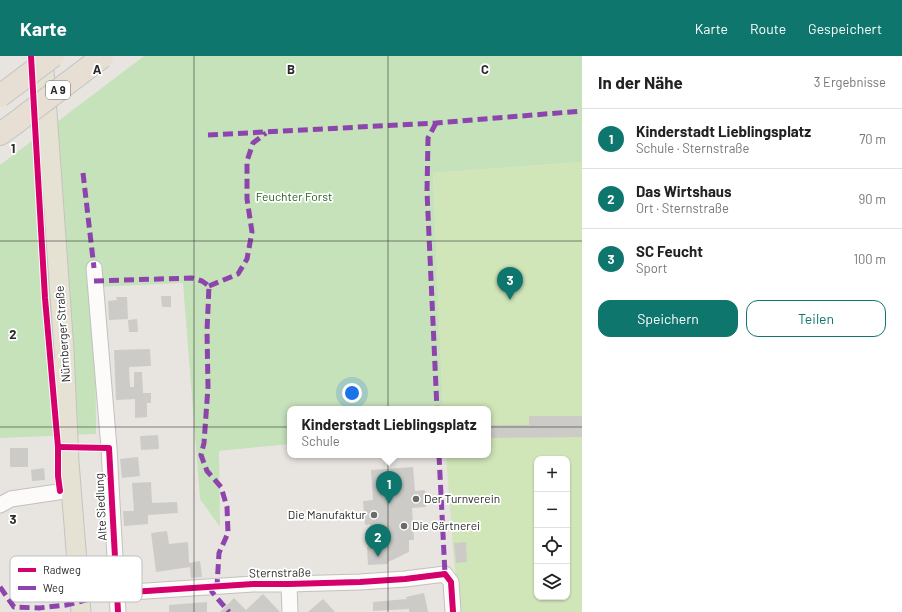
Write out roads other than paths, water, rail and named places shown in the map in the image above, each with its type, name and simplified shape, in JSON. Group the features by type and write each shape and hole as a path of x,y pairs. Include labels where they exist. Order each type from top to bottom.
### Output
{"highway":[{"name":"A 9","path":"0,96 53,56"},
{"name":"A 9","path":"7,129 103,56"}],"main road":[{"name":"Nürnberger Straße","path":"43,56 65,359 71,490 77,556"},
{"name":"Nürnberger Straße","path":"81,602 82,612"}],"street":[{"name":"Alte Siedlung","path":"94,268 109,448 114,556"},
{"path":"0,505 11,498 71,490"},
{"name":"Sternstraße","path":"142,591 253,584 367,581 445,574 451,582 453,612"},
{"path":"289,584 290,612"},
{"name":"Alte Siedlung","path":"117,602 118,612"}],"place":[{"name":"SC Feucht","path":"510,300"},
{"name":"Der Turnverein","path":"416,499"},
{"name":"Kinderstadt Lieblingsplatz","path":"389,504"},
{"name":"Die Manufaktur","path":"374,515"},
{"name":"Die Gärtnerei","path":"404,526"},
{"name":"Das Wirtshaus","path":"378,557"}],"park label":[{"name":"Feuchter Forst","path":"294,197"}]}
